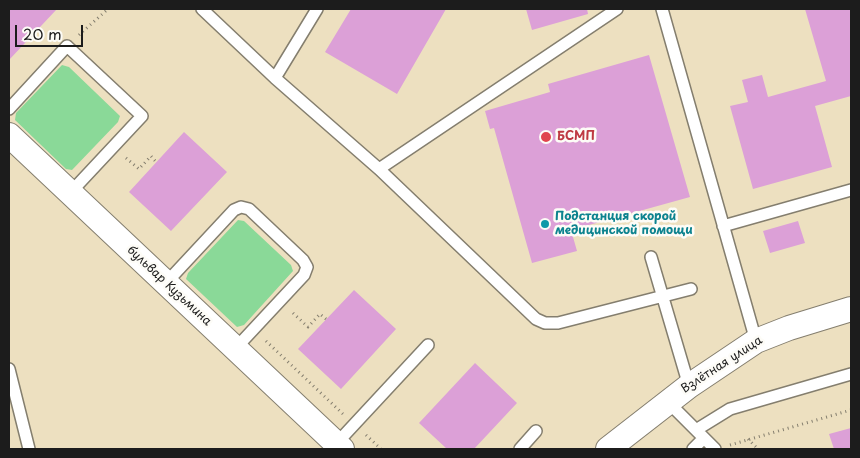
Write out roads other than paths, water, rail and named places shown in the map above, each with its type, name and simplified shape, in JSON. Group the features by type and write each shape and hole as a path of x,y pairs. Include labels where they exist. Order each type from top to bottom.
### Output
{"street":[{"name":"бульвар Кузьмина","path":"9,135 235,349 332,445"},
{"name":"Взлётная улица","path":"608,449 688,386 756,341 789,328 851,309"}],"lane":[{"path":"202,9 275,78 379,169 536,319 545,323 558,323 691,289"},
{"path":"275,78 317,9"},
{"path":"379,169 617,9"},
{"path":"662,9 756,341"},
{"path":"9,109 67,46 146,112 70,193"},
{"path":"724,226 851,190"},
{"path":"166,283 234,210 241,206 249,209 303,260 307,268 304,275 235,349"},
{"path":"651,257 688,386"},
{"path":"332,445 428,345"},
{"path":"9,370 29,449"},
{"path":"693,449 700,434 730,409 851,374"},
{"path":"668,402 715,449"},
{"path":"520,449 536,431"}],"place":[{"name":"БСМП","path":"546,137"},
{"name":"Подстанция скорой медицинской помощи","path":"545,224"}]}
